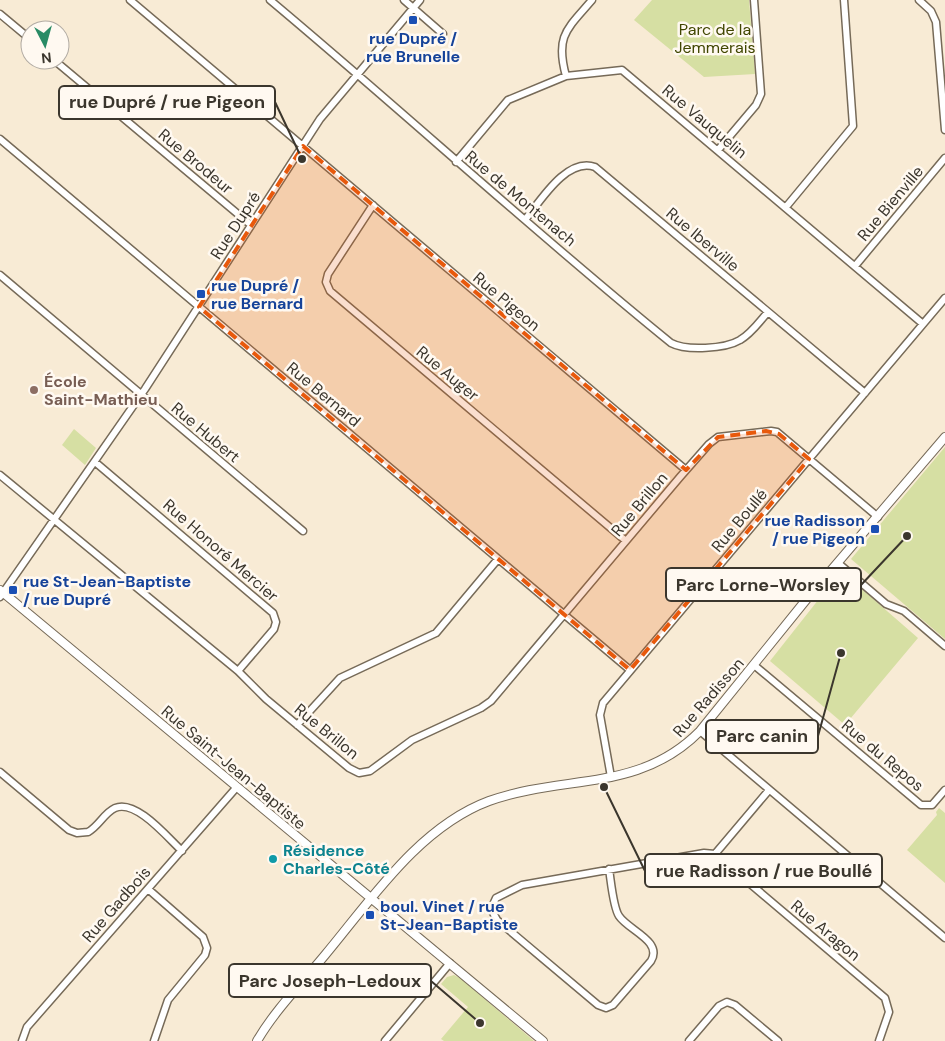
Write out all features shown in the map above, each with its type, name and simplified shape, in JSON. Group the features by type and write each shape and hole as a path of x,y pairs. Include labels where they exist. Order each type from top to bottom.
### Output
{"street":[{"name":"Rue Pigeon","path":"130,0 686,470"},
{"name":"Rue de Montenach","path":"270,0 357,73 456,162 675,345 695,348 736,342 744,338 768,312"},
{"path":"404,0 443,34"},
{"name":"Rue Dupré","path":"1,593 54,521 141,395 320,119 420,0"},
{"path":"580,0 587,6"},
{"path":"566,76 560,52 562,41 592,0"},
{"path":"718,150 756,105 761,94 754,0"},
{"path":"786,208 853,126 844,0"},
{"path":"919,0 931,11 936,22 945,130"},
{"path":"0,14 20,31"},
{"name":"Rue Brodeur","path":"66,70 251,225"},
{"name":"Rue Vauquelin","path":"456,162 508,100 566,76 624,70 923,324"},
{"name":"Rue Bernard","path":"0,139 630,670"},
{"name":"Rue Bienville","path":"855,266 945,158"},
{"name":"Rue Iberville","path":"525,220 568,170 580,165 592,166 865,393"},
{"name":"Rue Auger","path":"373,206 328,274 327,284 330,291 626,541"},
{"name":"Rue Hubert","path":"0,275 303,531"},
{"name":"Rue Boullé","path":"611,777 600,712 603,703 945,298"},
{"path":"686,470 709,444 718,437 766,431 779,434 878,517"},
{"name":"Rue Radisson","path":"257,1041 273,1018 372,899 425,840 465,812 510,795 639,771 659,763 677,752 700,730 945,437"},
{"name":"Rue Honoré Mercier","path":"95,462 273,613 276,622 274,629 238,671"},
{"name":"Rue Brillon","path":"0,474 54,521 238,671 297,725 351,770 359,773 368,772 412,740 488,703 686,470"},
{"path":"297,725 340,678 436,633 498,559"},
{"path":"838,563 886,604 904,611 945,646"},
{"name":"Rue Saint-Jean-Baptiste","path":"1,593 543,1041"},
{"name":"Rue du Repos","path":"754,665 914,799 927,807 933,804 945,790"},
{"path":"700,730 945,938"},
{"path":"0,772 72,832 88,832 112,810 126,806 137,810 182,850"},
{"name":"Rue Gadbois","path":"22,1041 25,1029 236,788"},
{"path":"609,869 618,916 651,945 654,953 652,959 615,1003 606,1008 598,1005 496,920 491,909 496,898 522,885 609,869 704,853 715,854 769,790"},
{"name":"Rue Aragon","path":"715,854 885,998 889,1012 879,1041"},
{"path":"148,889 203,937 207,948 205,955 168,1000 154,1041"},
{"path":"385,1041 450,963"},
{"path":"689,1041 719,1006 726,1002 735,1005 778,1041"}],"highlighted area":[{"path":"303,146 686,470 718,437 766,431 779,434 809,459 630,670 199,307"}],"green space":[{"name":"Parc de la Jemmerais","path":"652,0 749,0 755,74 704,77 634,20"},
{"path":"74,429 96,448 85,465 62,445"},
{"path":"945,447 945,639 851,559"},
{"path":"841,571 918,638 845,725 770,661"},
{"path":"939,808 945,813 945,883 907,850 937,815 936,812"},
{"path":"454,975 460,978 534,1041 444,1041 441,1039 468,1007 441,984 447,977"}],"place":[{"name":"rue Dupré / rue Brunelle","path":"413,20"},
{"name":"rue Dupré / rue Pigeon","path":"302,159"},
{"name":"rue Dupré / rue Bernard","path":"201,294"},
{"name":"École Saint-Mathieu","path":"34,390"},
{"name":"rue Radisson / rue Pigeon","path":"875,529"},
{"name":"Parc Lorne-Worsley","path":"907,536"},
{"name":"rue St-Jean-Baptiste / rue Dupré","path":"13,590"},
{"name":"Parc canin","path":"841,653"},
{"name":"rue Radisson / rue Boullé","path":"604,787"},
{"name":"Résidence Charles-Côté","path":"273,859"},
{"name":"boul. Vinet / rue St-Jean-Baptiste","path":"370,915"},
{"name":"Parc Joseph-Ledoux","path":"480,1023"}]}
